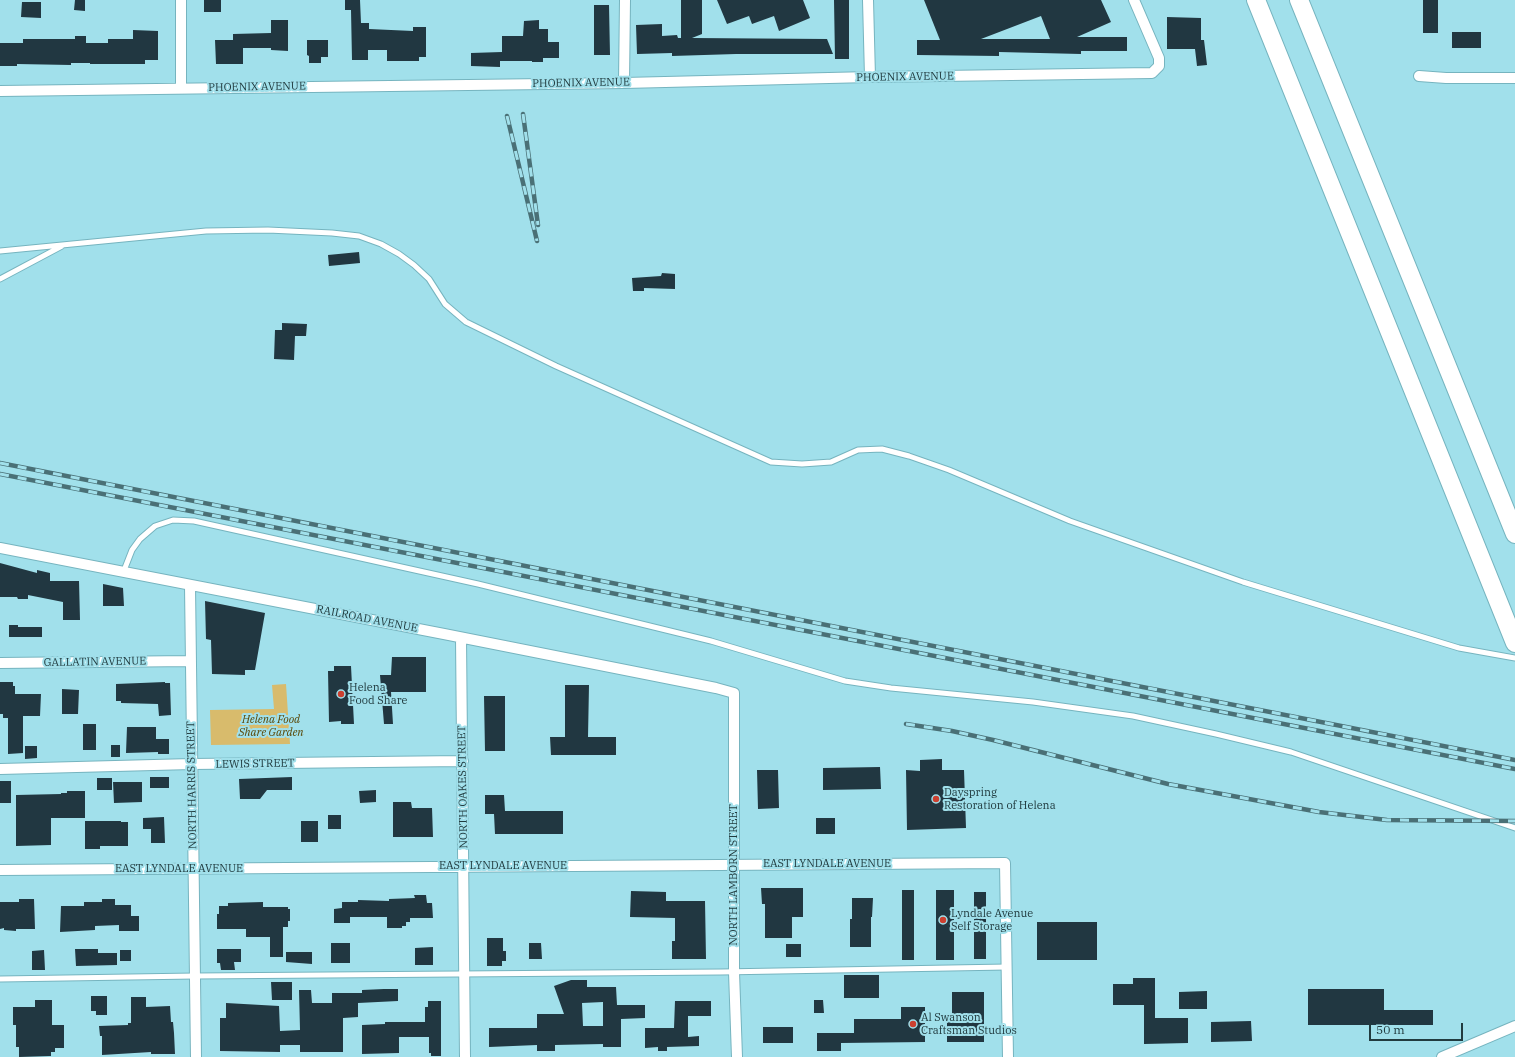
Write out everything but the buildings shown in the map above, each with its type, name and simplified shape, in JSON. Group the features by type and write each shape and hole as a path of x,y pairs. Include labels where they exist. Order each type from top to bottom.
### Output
{"highway":[{"path":"1256,0 1515,643"},
{"path":"1299,0 1515,534"}],"street":[{"path":"181,0 181,88"},
{"path":"624,83 625,0"},
{"path":"868,0 870,77"},
{"name":"PHOENIX AVENUE","path":"0,91 624,83 870,77 1152,73 1160,66 1159,58 1134,0"},
{"path":"1419,76 1515,78"},
{"name":"RAILROAD AVENUE","path":"0,548 716,688 734,693"},
{"name":"NORTH HARRIS STREET","path":"190,586 196,1057"},
{"name":"NORTH OAKES STREET","path":"461,638 464,866 464,1057"},
{"name":"GALLATIN AVENUE","path":"0,663 191,661"},
{"name":"NORTH LAMBORN STREET","path":"734,693 734,972 737,1057"},
{"name":"LEWIS STREET","path":"0,769 192,764 463,761"},
{"name":"EAST LYNDALE AVENUE","path":"0,870 1006,863 1007,967"},
{"path":"1007,967 1008,1057"},
{"path":"1442,1057 1515,1026"}],"lane":[{"path":"0,251 206,231 268,230 360,236 381,244 414,264 429,279 445,304 466,322 563,369 771,462 802,464 831,462 858,450 882,449 909,456 949,470 1070,521 1243,582 1459,648 1515,658"},
{"path":"0,279 64,244"},
{"path":"123,572 132,550 140,539 155,526 173,520 194,521 478,584 695,638 845,681 891,688 1040,703 1133,716 1216,734 1291,752 1515,828"},
{"path":"0,979 734,972 1007,967"}],"green space":[{"name":"Helena Food Share Garden","path":"286,684 290,744 211,745 210,710 274,709 272,685"}],"railway":[{"path":"523,114 538,225"},
{"path":"507,116 537,241"},
{"path":"0,463 1515,760"},
{"path":"0,474 1515,769"},
{"path":"906,724 952,731 993,740 1168,784 1319,812 1387,820 1515,821"}],"place":[{"name":"Helena Food Share","path":"341,694"},
{"name":"Dayspring Restoration of Helena","path":"936,799"},
{"name":"Lyndale Avenue Self Storage","path":"943,920"},
{"name":"Al Swanson Craftsman Studios","path":"913,1024"}]}
